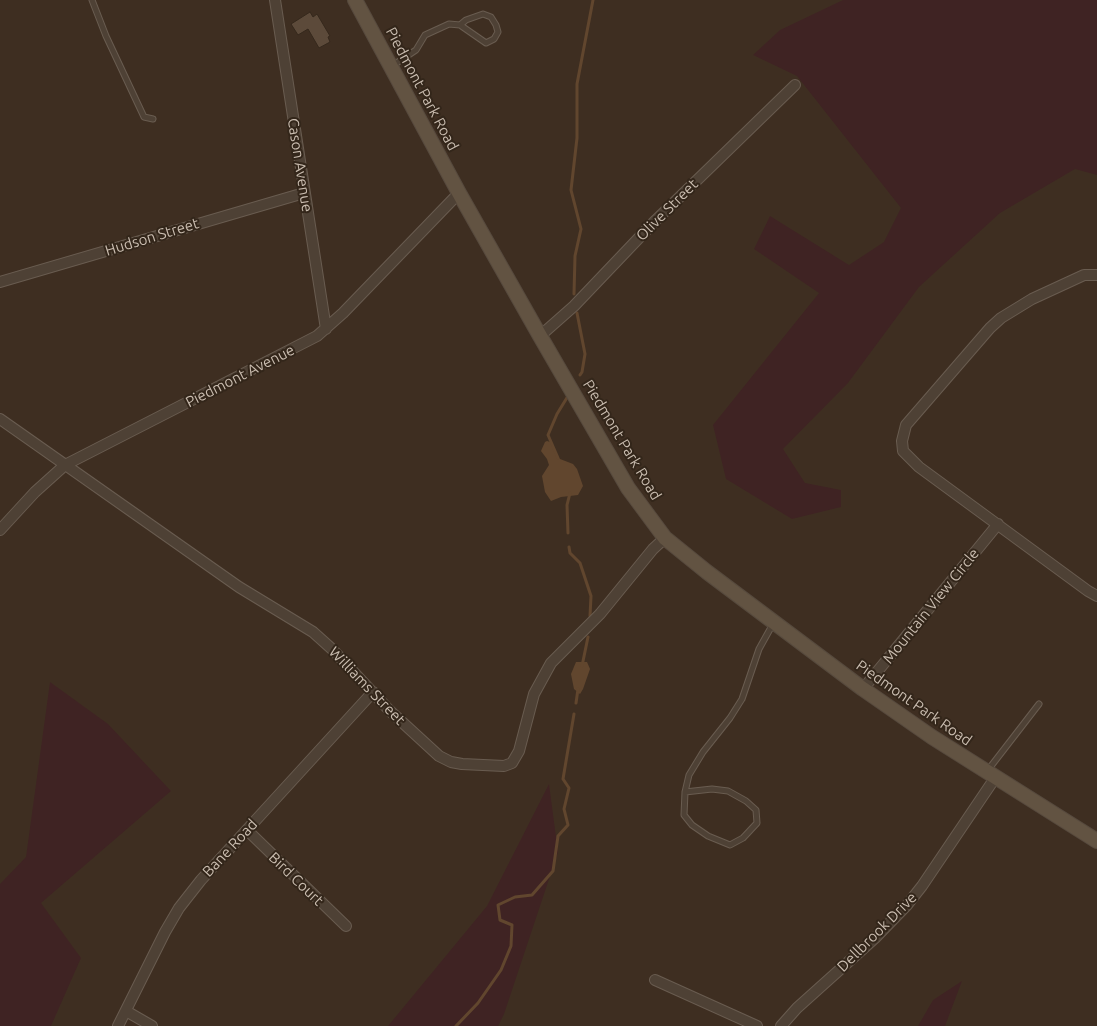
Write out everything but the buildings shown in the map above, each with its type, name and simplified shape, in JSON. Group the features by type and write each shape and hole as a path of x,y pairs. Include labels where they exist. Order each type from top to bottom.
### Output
{"street":[{"name":"Cason Avenue","path":"275,0 326,329"},
{"name":"Piedmont Park Road","path":"355,0 459,193 540,336 628,488 665,538 774,622 932,737 1096,838"},
{"name":"Olive Street","path":"540,336 574,306 656,220 795,85"},
{"name":"Hudson Street","path":"0,282 304,193"},
{"name":"Piedmont Avenue","path":"0,530 34,492 64,465 304,344 326,329 459,193"},
{"path":"1097,275 1084,275 1032,300 1001,318 990,328 904,430 902,446 906,456 919,468 1097,596"},
{"name":"Williams Street","path":"0,419 239,587 312,632 333,650 396,716 439,756 451,762 462,764 508,765 517,757 534,694 551,662 600,614 653,549 665,538"},
{"name":"Mountain View Circle","path":"863,688 998,524"},
{"name":"Bane Road","path":"118,1026 179,908 201,880 373,692"},
{"name":"Dellbrook Drive","path":"781,1026 798,1008 875,938 907,905 922,886 991,775"},
{"name":"Bird Court","path":"247,830 284,868 346,926"},
{"path":"655,980 757,1026"},
{"path":"126,1011 152,1026"}],"lane":[{"path":"92,0 106,36 144,117 153,119"},
{"path":"392,66 416,50 425,36 449,24 460,25 486,42 494,39 498,32 491,17 483,14 466,20 460,25"},
{"path":"684,792 712,789 728,791 746,801 756,810 758,823 743,838 730,845 708,836 692,825 684,815 684,792 689,775 703,752 730,718 742,699 759,649 774,622"},
{"path":"991,775 1039,704"}],"shaded area":[{"path":"843,0 1097,0 1097,175 1075,169 1000,213 919,287 848,383 783,449 805,483 841,490 841,507 792,519 726,479 713,425 819,293 754,249 770,216 849,265 884,242 901,208 797,76 753,55 780,30"},
{"path":"547,441 550,442 560,459 573,464 577,469 583,486 578,495 561,497 551,501 545,492 542,476 549,465 541,451"},
{"path":"576,662 587,662 590,669 580,694 574,689 571,674"},
{"path":"50,682 108,724 171,791 41,903 81,958 51,1026 0,1026 0,884 26,857"},
{"path":"549,784 558,852 504,1014 498,1026 388,1026 487,906"},
{"path":"962,981 945,1026 918,1026 933,1000"}],"waterway":[{"path":"574,294 575,256 581,229 571,190 577,138 577,84 593,0"},
{"path":"577,313 585,354 580,375"},
{"path":"558,458 548,435 557,414 568,396"},
{"path":"568,533 567,505 570,493"},
{"path":"569,547 570,553 580,563 591,596 590,616"},
{"path":"582,666 588,637"},
{"path":"576,703 578,689"},
{"path":"456,1026 478,1003 501,970 511,946 512,925 500,920 498,905 515,897 532,895 553,871 558,836 568,825 564,809 569,788 563,779 574,714"}]}
